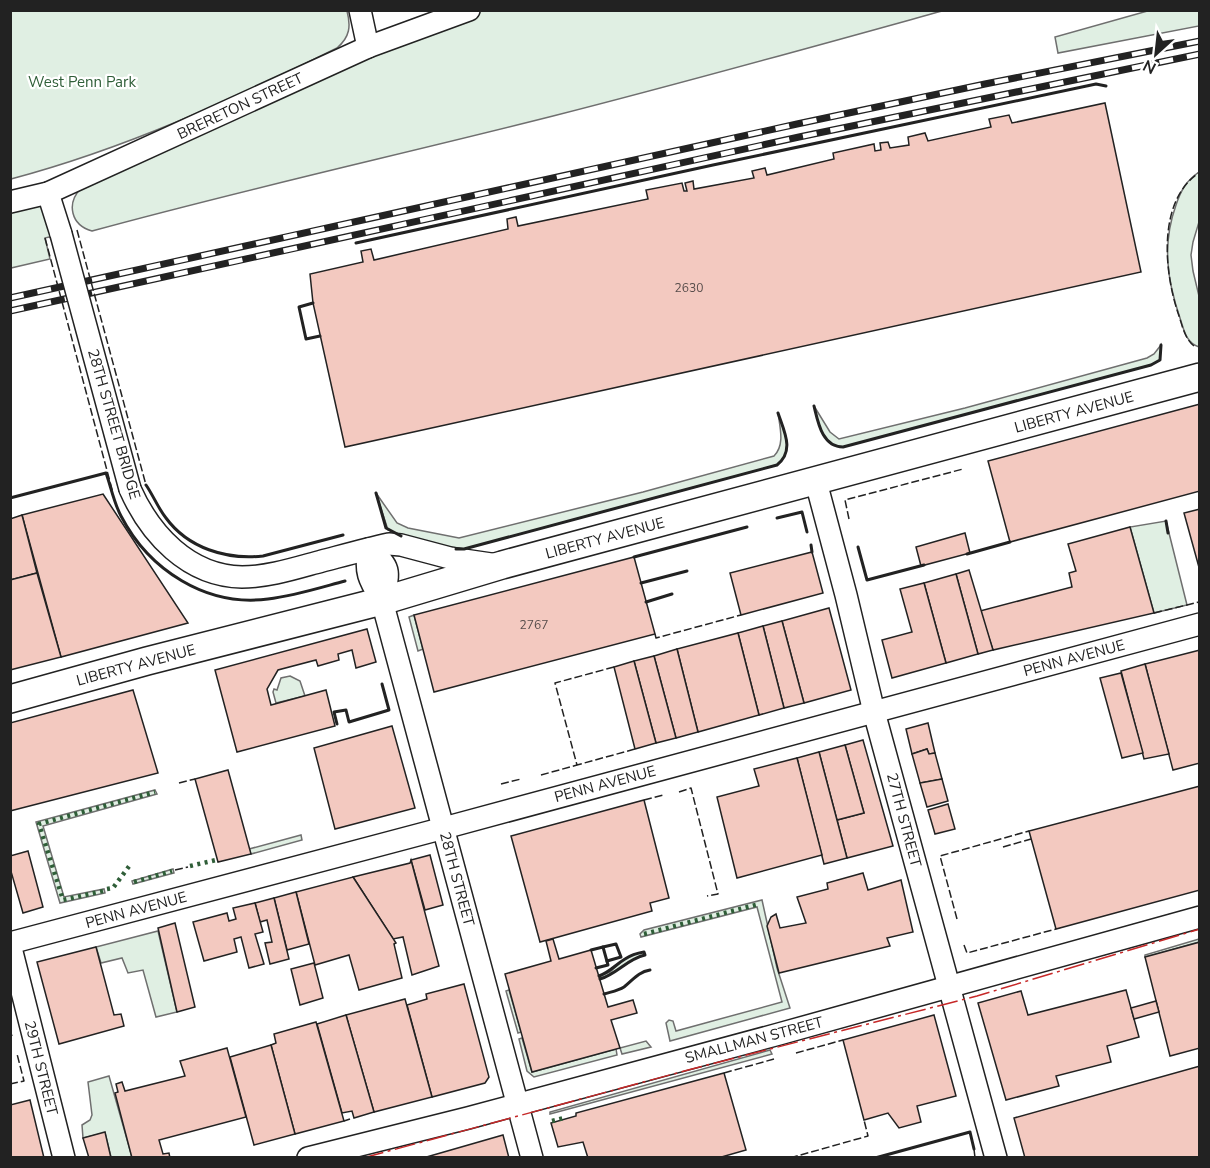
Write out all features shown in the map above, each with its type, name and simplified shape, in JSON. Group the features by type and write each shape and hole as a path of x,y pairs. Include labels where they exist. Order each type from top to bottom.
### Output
{"main road":[{"name":"LIBERTY AVENUE","path":"10,699 147,661 382,601 502,565 1200,377"}],"street":[{"path":"360,10 368,47"},
{"name":"BRERETON STREET","path":"10,202 48,193 368,47 470,10"},
{"name":"28TH STREET BRIDGE","path":"48,193 130,489 138,508 160,539 177,554 198,566 219,574 240,577 286,571 389,544 450,558 502,565"},
{"name":"27TH STREET","path":"816,482 874,712 996,1158"},
{"name":"28TH STREET","path":"369,549 366,564 370,581 382,601 532,1158"},
{"name":"PENN AVENUE","path":"10,943 1200,624"},
{"name":"SMALLMAN STREET","path":"308,1158 788,1032 1200,917"},
{"name":"29TH STREET","path":"10,943 64,1158"}],"green space":[{"path":"1151,10 1199,11 1199,26 1058,53 1055,37"},
{"name":"West Penn Park","path":"11,11 347,11 349,26 345,40 337,48 258,86 136,138 11,179"},
{"path":"436,11 942,11 602,103 92,231 75,219 73,201 81,188 440,21"},
{"path":"1199,172 1199,222 1191,255 1199,296 1199,347 1188,339 1183,327 1169,276 1168,248 1172,219 1180,195 1187,182"},
{"path":"48,193 61,234 45,238 50,259 11,268 10,202"},
{"path":"1161,345 1160,360 1151,365 843,447 830,443 826,438 819,426 814,406 830,432 839,439 965,408 1147,358 1154,354"},
{"path":"778,413 787,447 786,454 777,465 464,549 418,542 388,530 376,493 397,523 408,528 459,538 643,492 774,456 781,442"},
{"path":"1166,521 1187,605 1154,613 1130,527"},
{"path":"414,615 423,649 418,651 409,617"},
{"path":"290,676 300,681 305,696 276,703 274,689 277,690 281,678"},
{"path":"155,790 157,794 43,826 64,897 104,889 105,893 60,903 36,822"},
{"path":"301,835 302,840 251,854 249,849"},
{"path":"173,869 174,873 133,884 132,881"},
{"path":"762,900 777,968 790,1008 670,1041 666,1023 669,1020 673,1021 676,1031 782,1002 757,907 641,937 640,934 644,930"},
{"path":"158,931 177,1012 156,1017 143,970 128,973 122,958 101,963 96,947"},
{"path":"1199,939 1199,942 1145,957 1145,955"},
{"path":"644,952 645,955 600,979 599,976 610,972 623,960"},
{"path":"509,990 521,1032 518,1033 506,991"},
{"path":"522,1038 532,1072 616,1049 617,1055 534,1077 527,1071 519,1039"},
{"path":"646,1041 651,1047 622,1054 620,1048"},
{"path":"770,1050 772,1054 550,1114 550,1112"},
{"path":"109,1076 132,1157 111,1157 105,1133 83,1138 82,1125 90,1120 92,1115 88,1082"}],"building":[{"path":"1105,103 1141,272 345,447 313,303 310,274 363,262 361,251 371,249 374,260 508,229 507,219 516,217 518,226 648,199 646,190 682,183 684,191 687,191 685,183 693,181 694,189 754,178 752,171 765,168 767,175 834,159 833,153 874,144 875,151 881,150 880,143 888,142 890,148 909,145 908,137 925,133 928,141 991,127 989,119 1009,115 1012,123"},
{"path":"1200,404 1200,491 1010,542 988,461"},
{"path":"103,494 188,623 61,657 22,515"},
{"path":"1200,509 1200,571 1184,513"},
{"path":"22,515 37,573 10,580 10,519"},
{"path":"1130,527 1154,613 993,650 980,611 1072,587 1069,573 1076,571 1068,544"},
{"path":"965,533 970,553 921,566 916,547"},
{"path":"812,552 823,593 741,615 730,573"},
{"path":"634,557 655,634 434,692 414,615"},
{"path":"969,570 993,650 978,654 956,574"},
{"path":"37,573 61,657 10,670 10,580"},
{"path":"956,574 978,654 946,663 924,583"},
{"path":"924,583 946,663 892,678 882,640 912,632 900,589"},
{"path":"829,608 851,690 804,703 782,621"},
{"path":"782,621 804,703 784,708 763,626"},
{"path":"763,626 784,708 759,715 738,633"},
{"path":"367,629 376,662 356,668 352,650 338,654 339,660 318,666 316,660 278,670 267,689 271,705 326,690 335,726 237,752 215,670"},
{"path":"738,633 759,715 698,732 677,649"},
{"path":"677,649 698,732 676,738 654,656"},
{"path":"1200,650 1200,763 1173,770 1145,664"},
{"path":"654,656 676,738 656,743 634,661"},
{"path":"634,661 656,743 635,749 614,667"},
{"path":"1145,664 1169,754 1144,759 1121,671"},
{"path":"1121,673 1143,753 1122,758 1100,678"},
{"path":"133,690 158,773 10,811 10,723"},
{"path":"928,723 935,753 929,754 927,749 912,754 906,729"},
{"path":"392,726 415,808 335,829 314,748"},
{"path":"863,740 893,846 847,858 837,820 864,813 845,745"},
{"path":"845,745 864,813 837,820 819,752"},
{"path":"927,749 929,754 935,753 942,779 920,783 912,754"},
{"path":"819,752 847,858 824,864 797,758"},
{"path":"797,758 822,855 737,878 717,797 759,786 754,769"},
{"path":"228,770 251,854 218,862 195,779"},
{"path":"942,779 948,801 927,807 920,783"},
{"path":"1200,786 1200,890 1056,929 1029,831"},
{"path":"644,800 669,898 650,903 652,911 540,942 511,836"},
{"path":"948,804 955,829 935,834 928,810"},
{"path":"28,851 43,907 23,913 10,868 10,856"},
{"path":"430,855 443,905 425,910 411,860"},
{"path":"411,860 439,966 412,975 403,937 393,939 353,877 410,863"},
{"path":"863,873 868,890 901,880 913,932 887,938 890,946 779,973 767,926 771,917 776,914 780,928 806,923 797,897 828,889 827,883"},
{"path":"353,877 396,943 394,944 402,978 359,990 349,955 315,965 296,892"},
{"path":"296,892 309,944 287,950 274,898"},
{"path":"274,898 289,959 270,964 265,943 272,942 267,920 260,922 255,903"},
{"path":"255,903 263,932 255,934 264,964 249,968 241,937 234,939 237,952 204,961 193,922 227,913 229,921 236,919 233,908"},
{"path":"175,923 195,1007 177,1012 158,928"},
{"path":"553,939 559,959 591,950 608,1007 633,1000 637,1013 611,1020 620,1048 532,1072 505,974 551,961 546,941"},
{"path":"1200,942 1200,1048 1170,1056 1145,957"},
{"path":"96,947 114,1015 121,1014 124,1026 59,1044 37,962"},
{"path":"314,963 323,998 300,1005 291,969"},
{"path":"464,984 489,1077 485,1083 432,1097 407,1005 427,999 426,994"},
{"path":"1126,990 1139,1037 1107,1046 1111,1062 1056,1076 1059,1086 1006,1100 978,1003 1021,991 1028,1015"},
{"path":"405,999 432,1097 374,1112 346,1015"},
{"path":"1156,1001 1159,1012 1134,1019 1131,1008"},
{"path":"346,1015 374,1112 354,1118 352,1111 342,1113 317,1024"},
{"path":"934,1015 956,1096 917,1106 921,1122 899,1128 888,1113 864,1120 843,1040"},
{"path":"316,1022 344,1121 295,1134 271,1045 276,1043 274,1034"},
{"path":"271,1045 295,1134 254,1145 230,1057"},
{"path":"227,1048 246,1117 159,1140 163,1154 169,1153 170,1158 132,1158 115,1093 118,1092 116,1084 122,1082 125,1091 185,1076 180,1061"},
{"path":"1200,1066 1200,1158 1025,1158 1014,1118"},
{"path":"724,1073 746,1150 718,1158 588,1158 583,1142 558,1147 551,1123 576,1116 576,1113"},
{"path":"30,1100 44,1158 10,1158 10,1105"},
{"path":"105,1132 111,1158 89,1158 83,1138"},
{"path":"503,1135 509,1158 423,1158"}],"railway":[{"path":"10,298 797,124 1200,41"},
{"path":"10,311 799,137 1200,54"}],"hedge":[{"path":"103,891 63,900 39,824 155,792"},
{"path":"190,866 216,860"},
{"path":"107,889 113,888 130,865"},
{"path":"134,882 172,871"},
{"path":"644,934 759,904"},
{"path":"552,1121 564,1118"}],"fence":[{"path":"1194,346 1184,331 1173,296 1167,257 1170,218 1176,200 1186,184 1200,172"},
{"path":"77,230 146,485"},
{"path":"45,238 113,493"},
{"path":"849,519 845,500 963,469"},
{"path":"1154,613 1199,602"},
{"path":"655,634 656,638 741,615"},
{"path":"614,667 555,683 577,765 635,749"},
{"path":"541,775 577,765"},
{"path":"179,783 195,779"},
{"path":"501,784 521,779"},
{"path":"679,792 691,788 718,894 707,896"},
{"path":"644,800 663,795"},
{"path":"957,919 940,856 1029,831"},
{"path":"1003,847 1031,839"},
{"path":"175,870 188,867"},
{"path":"964,945 967,953 1056,929"},
{"path":"10,1031 12,1036"},
{"path":"796,1053 843,1040"},
{"path":"10,1084 24,1081 17,1054"},
{"path":"724,1073 774,1059"},
{"path":"344,1121 350,1119"},
{"path":"790,1158 868,1136 864,1120"},
{"path":"974,1149 975,1158"}],"wall":[{"path":"356,243 1096,84 1106,86"},
{"path":"313,303 299,307 306,339 320,336"},
{"path":"814,406 822,433 830,443 843,447 1151,365 1160,360 1161,345"},
{"path":"456,549 464,549 777,465 786,454 787,447 778,413"},
{"path":"10,498 106,473 114,500 133,535 147,553 182,581 223,597 245,600 297,594 345,581"},
{"path":"146,485 163,514 175,528 197,544 222,554 263,556 343,535"},
{"path":"376,493 386,528 401,536"},
{"path":"777,518 802,512 807,532"},
{"path":"1166,521 1168,533"},
{"path":"634,557 747,527"},
{"path":"967,554 1010,542"},
{"path":"811,545 812,552"},
{"path":"858,547 867,580 924,565"},
{"path":"641,583 687,571"},
{"path":"646,602 672,594"},
{"path":"337,724 334,712 346,710 349,722 389,710 382,684"},
{"path":"603,947 616,944 621,957 607,961"},
{"path":"591,950 603,947 608,965 596,968"},
{"path":"599,976 627,958 644,952 645,955 600,979"},
{"path":"604,994 622,988 639,974 650,970"},
{"path":"875,1158 970,1132 974,1149"}],"power":[{"path":"363,1158 688,1070 977,996 1200,929"}]}
